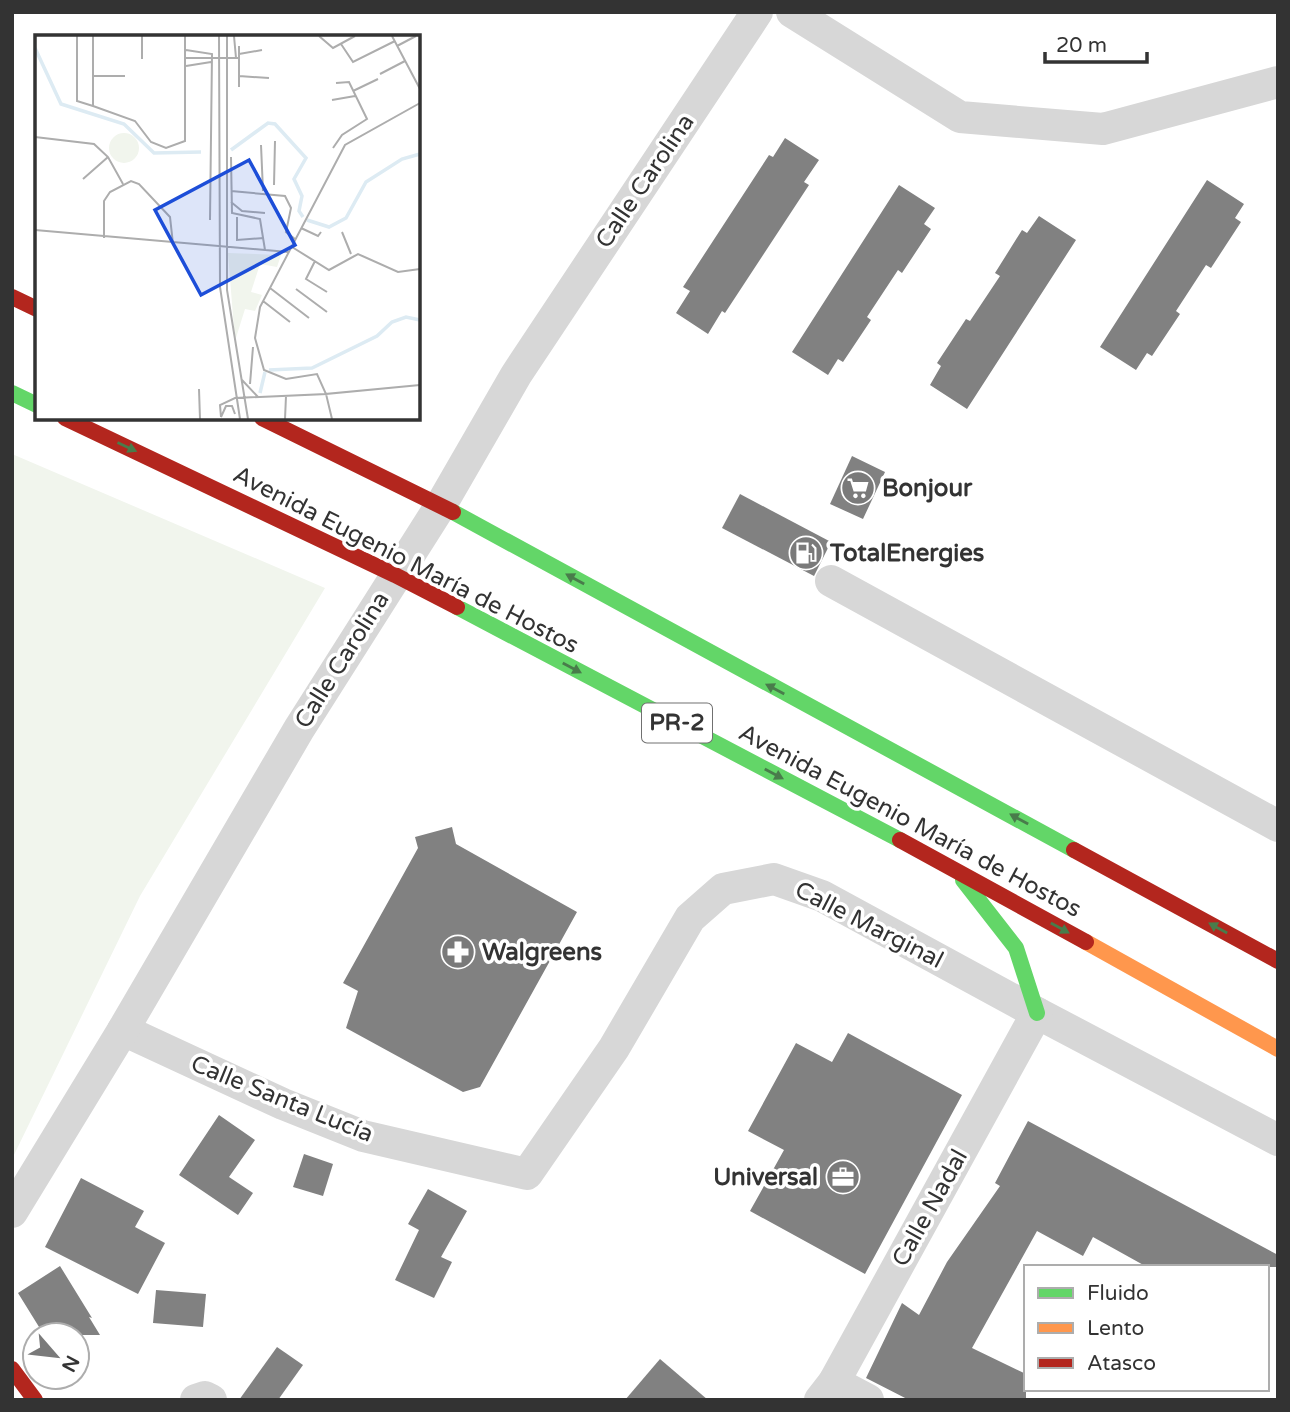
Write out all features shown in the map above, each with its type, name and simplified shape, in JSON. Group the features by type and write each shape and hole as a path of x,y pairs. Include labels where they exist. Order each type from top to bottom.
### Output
{"main road":[{"path":"12,297 35,308"},
{"path":"12,393 35,404"},
{"name":"Avenida Eugenio María de Hostos","path":"69,420 395,575 953,868 1278,1049"},
{"path":"266,420 441,505 1278,961"},
{"path":"953,868 1016,948 1037,1013"},
{"path":"12,1368 35,1400"}],"street":[{"name":"Calle Carolina","path":"12,1212 123,1030 299,729 441,505 516,376 757,12"},
{"path":"792,12 960,117 1103,129 1278,82"},
{"path":"831,580 1278,825"},
{"name":"Calle Marginal","path":"527,1174 614,1048 690,918 723,889 774,879 822,896 1278,1140"},
{"name":"Calle Nadal","path":"827,1391 1037,1013"},
{"name":"Calle Santa Lucía","path":"123,1030 283,1104 363,1136 527,1174"},
{"path":"827,1391 869,1400"},
{"path":"196,1400 205,1397 211,1400"}],"shaded area":[{"path":"12,454 325,588 140,896 12,1159"}],"building":[{"path":"785,138 819,160 804,182 809,185 725,313 722,311 708,334 676,313 690,291 683,287 769,155 773,157"},
{"path":"1207,180 1244,204 1235,218 1241,222 1211,268 1206,265 1176,311 1180,314 1152,356 1147,353 1136,370 1100,347"},
{"path":"899,185 935,208 924,224 931,229 902,273 898,270 867,317 871,320 843,362 838,359 828,375 792,352"},
{"path":"1039,216 1076,240 967,409 930,385 941,366 937,363 966,319 970,321 1000,276 995,273 1022,230 1027,233"},
{"name":"Bonjour","path":"852,456 885,472 863,519 830,504"},
{"path":"740,494 831,542 814,576 722,528"},
{"name":"Walgreens","path":"452,827 456,844 577,912 480,1087 463,1092 346,1028 358,991 343,983 418,848 415,837"},
{"name":"Universal","path":"848,1033 962,1095 865,1274 750,1211 784,1150 748,1131 796,1043 832,1062"},
{"path":"219,1115 255,1140 229,1177 253,1193 238,1215 179,1175"},
{"path":"1028,1121 1278,1255 1278,1267 1143,1265 1093,1237 1083,1256 1037,1231 972,1348 1024,1373 1026,1400 909,1400 866,1378 902,1303 919,1315 947,1262 1000,1186 995,1183"},
{"path":"304,1154 333,1164 323,1196 293,1187"},
{"path":"81,1178 144,1211 135,1227 165,1243 138,1294 45,1247"},
{"path":"428,1189 467,1211 441,1257 452,1262 434,1298 395,1280 419,1230 408,1224"},
{"path":"60,1266 100,1335 91,1335 91,1321 35,1321 18,1293"},
{"path":"156,1290 206,1294 203,1327 153,1323"},
{"path":"277,1347 303,1365 278,1400 239,1400"},
{"path":"660,1359 708,1400 625,1400"}],"traffic: fast":[{"path":"12,393 35,404"},
{"path":"453,512 1074,850"},
{"path":"457,607 900,840"},
{"path":"963,880 1016,948 1037,1013"}],"traffic: slow":[{"path":"1086,942 1278,1049"}],"traffic: jam":[{"path":"12,297 35,308"},
{"path":"69,420 457,607"},
{"path":"266,420 453,512"},
{"path":"900,840 1086,942"},
{"path":"1074,850 1278,961"},
{"path":"12,1369 35,1400"}],"place":[{"name":"Bonjour","path":"858,488"},
{"name":"TotalEnergies","path":"806,553"},
{"name":"Walgreens","path":"458,952"},
{"name":"Universal","path":"843,1177"}]}
